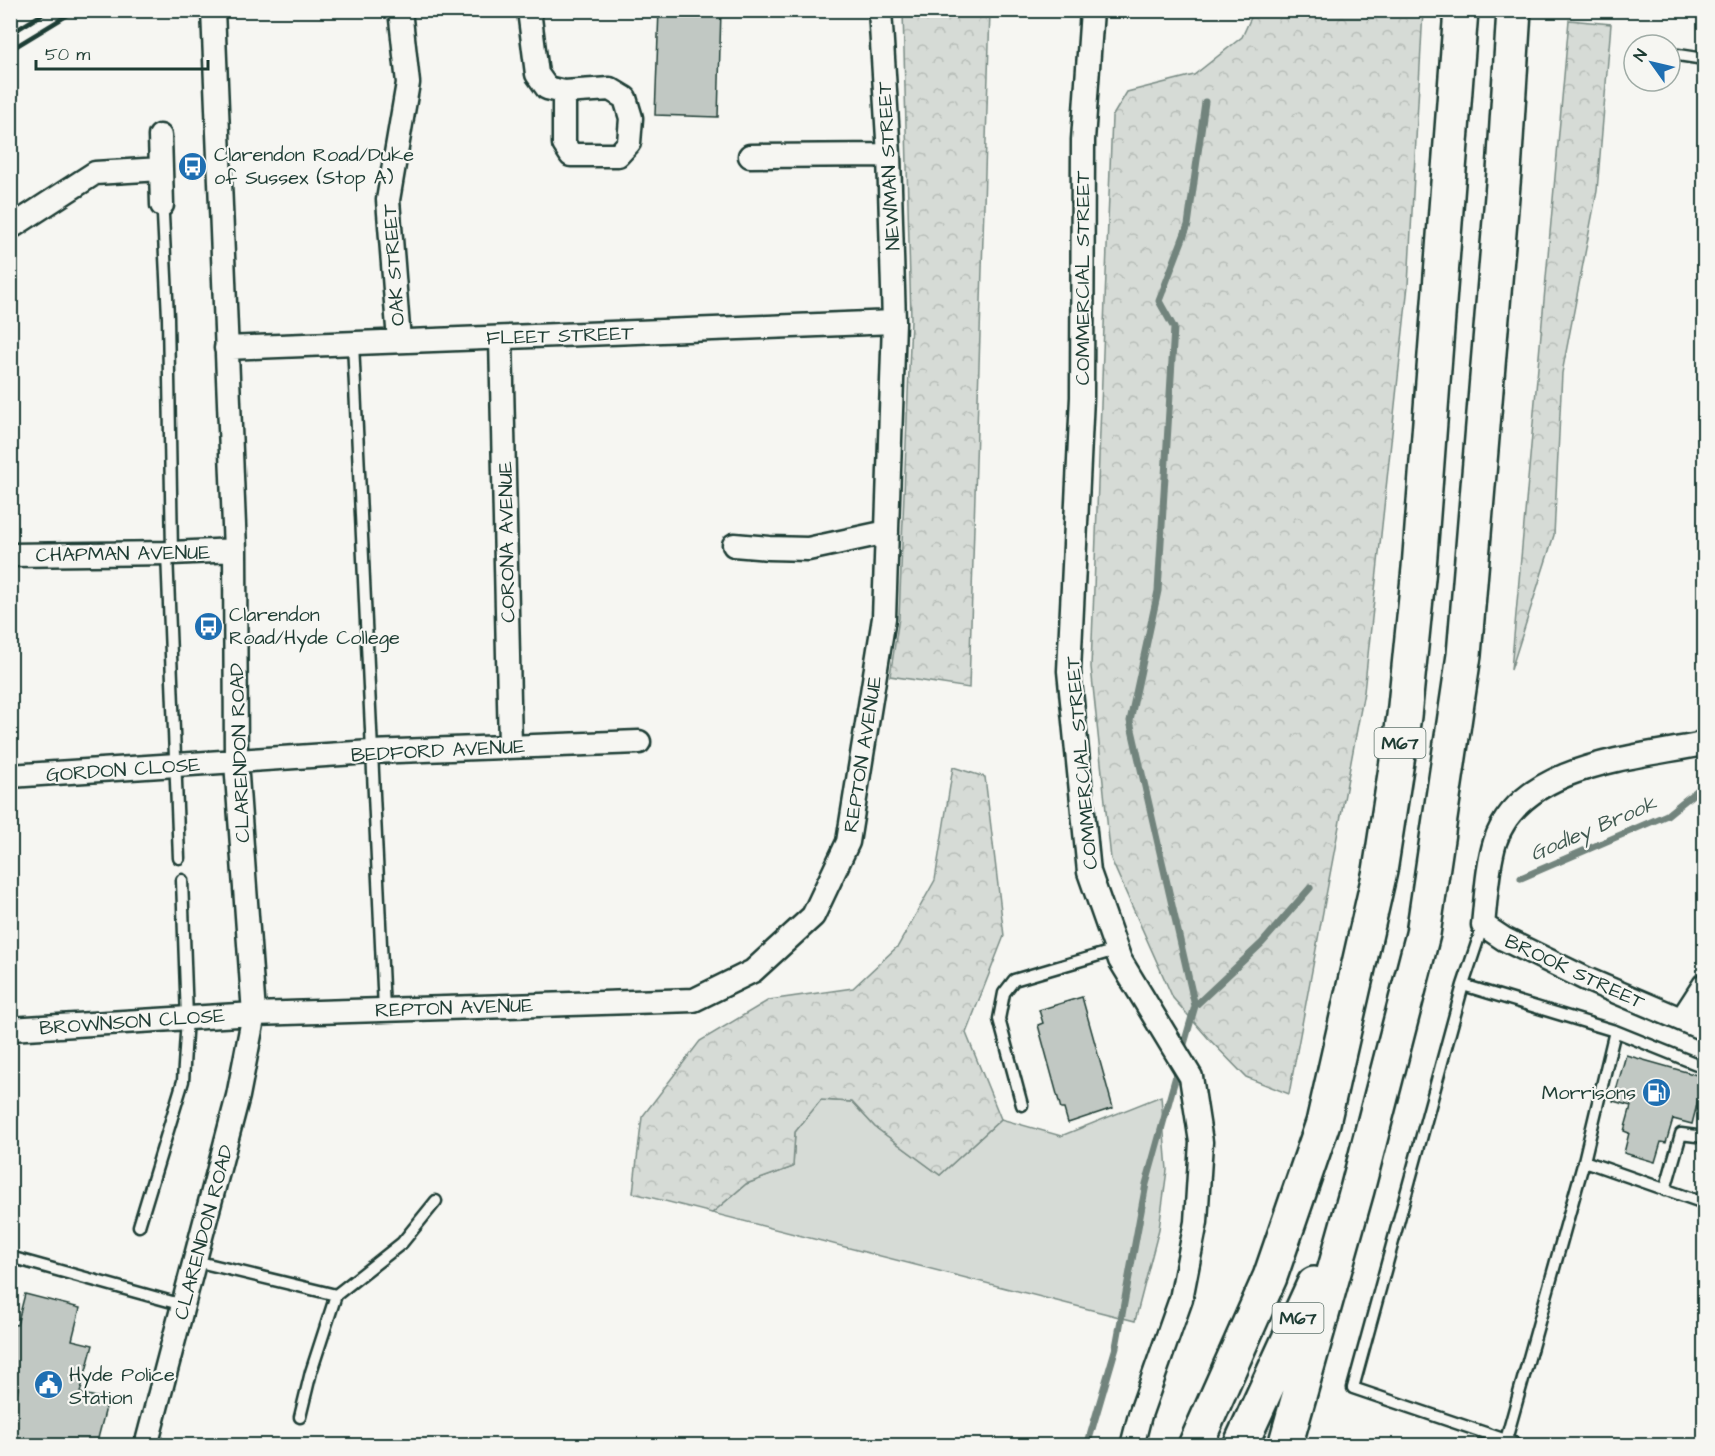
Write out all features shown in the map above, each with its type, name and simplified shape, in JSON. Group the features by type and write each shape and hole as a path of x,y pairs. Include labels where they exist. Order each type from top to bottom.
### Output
{"highway":[{"name":"M67","path":"1195,1446 1270,1277 1323,1122 1380,871 1404,716 1419,568 1461,10"},
{"name":"M67","path":"1285,1446 1357,1190 1423,934 1464,655 1503,184 1514,10"},
{"name":"M67","path":"1240,1446 1357,1190"}],"street":[{"name":"CLARENDON ROAD","path":"146,1446 238,1096 254,1014 236,762 235,550 213,10"},
{"name":"OAK STREET","path":"399,342 388,200 408,83 400,10"},
{"path":"529,10 537,74 547,88 564,92"},
{"name":"NEWMAN STREET","path":"880,10 889,155 894,322"},
{"name":"COMMERCIAL STREET","path":"1092,10 1083,140 1082,397 1069,672 1089,872 1120,960 1191,1077 1201,1142 1196,1221 1181,1299 1140,1416 1132,1446"},
{"path":"160,136 162,210"},
{"path":"750,156 889,155"},
{"path":"10,228 95,173 160,169"},
{"name":"FLEET STREET","path":"226,348 894,322"},
{"name":"REPTON AVENUE","path":"254,1014 694,1000 753,971 813,916 848,842 884,618 894,322"},
{"name":"CORONA AVENUE","path":"501,338 510,746"},
{"path":"734,544 808,549 887,532"},
{"name":"CHAPMAN AVENUE","path":"10,555 235,550"},
{"name":"BEDFORD AVENUE","path":"236,762 371,752 639,741"},
{"name":"BROOK STREET","path":"1704,741 1698,745 1564,774 1537,790 1518,806 1504,824 1495,842 1483,925 1504,939 1586,979 1704,1029"},
{"name":"GORDON CLOSE","path":"10,776 236,762"},
{"path":"1682,1019 1704,985"},
{"name":"BROWNSON CLOSE","path":"10,1029 254,1014"}],"lane":[{"path":"1682,56 1704,59"},
{"path":"162,210 168,317 170,553 179,858"},
{"path":"353,343 384,1010"},
{"path":"139,1227 183,1081 188,1018 182,880"},
{"path":"1483,925 1463,985 1353,1388 1521,1446"},
{"path":"1022,1106 999,1019 1004,993 1014,980 1116,950"},
{"path":"1463,985 1615,1031 1704,1067"},
{"path":"1506,1440 1584,1161 1615,1031"},
{"path":"1665,1190 1681,1134 1704,1137"},
{"path":"1584,1161 1704,1203"},
{"path":"300,1418 311,1372 336,1295 402,1243 436,1201"},
{"path":"10,1257 183,1305"},
{"path":"195,1261 336,1295"}],"green space":[{"path":"903,11 990,11 969,688 890,676 899,618 911,320"},
{"path":"1254,11 1423,11 1408,285 1364,692 1289,1094 1246,1077 1173,998 1111,859 1091,667 1112,117 1127,92 1194,75 1242,37"},
{"path":"1569,20 1611,24 1597,191 1562,373 1554,535 1511,670"},
{"path":"953,767 985,777 1004,936 966,1033 1001,1119 940,1175 875,1127 852,1102 821,1100 795,1132 793,1167 746,1184 712,1213 633,1193 642,1117 700,1041 769,1000 853,988 898,946 935,880"},
{"path":"1161,1096 1167,1170 1159,1229 1135,1321 712,1213 746,1184 793,1167 795,1132 820,1100 852,1102 875,1127 940,1175 1001,1119 1061,1136"}],"building":[{"path":"659,10 721,10 718,117 655,115"},
{"path":"1082,997 1113,1108 1068,1123 1064,1109 1061,1109 1038,1025 1043,1023 1039,1010"},
{"path":"1626,1055 1704,1077 1692,1124 1673,1119 1666,1143 1661,1142 1655,1162 1624,1153 1629,1133 1624,1131 1631,1106 1613,1101"},
{"name":"Hyde Police Station","path":"25,1294 80,1308 72,1340 93,1345 80,1393 108,1400 96,1446 10,1446 10,1419 19,1386 10,1384 10,1324 17,1325"}],"waterway":[{"path":"1182,1051 1195,1006 1130,721 1158,591 1174,328 1159,301 1188,225 1205,102"},
{"name":"Godley Brook","path":"1521,878 1667,815 1704,785"},
{"name":"Godley Brook","path":"1195,1006 1262,943 1310,888"},
{"path":"1087,1446 1116,1347 1146,1184 1179,1065"}],"railway":[{"path":"10,34 49,10"},
{"path":"10,50 76,10"}],"place":[{"name":"Clarendon Road/Duke of Sussex (Stop A)","path":"193,166"},
{"name":"Clarendon Road/Hyde College","path":"208,626"},
{"name":"Morrisons","path":"1657,1092"},
{"name":"Hyde Police Station","path":"48,1385"}]}
